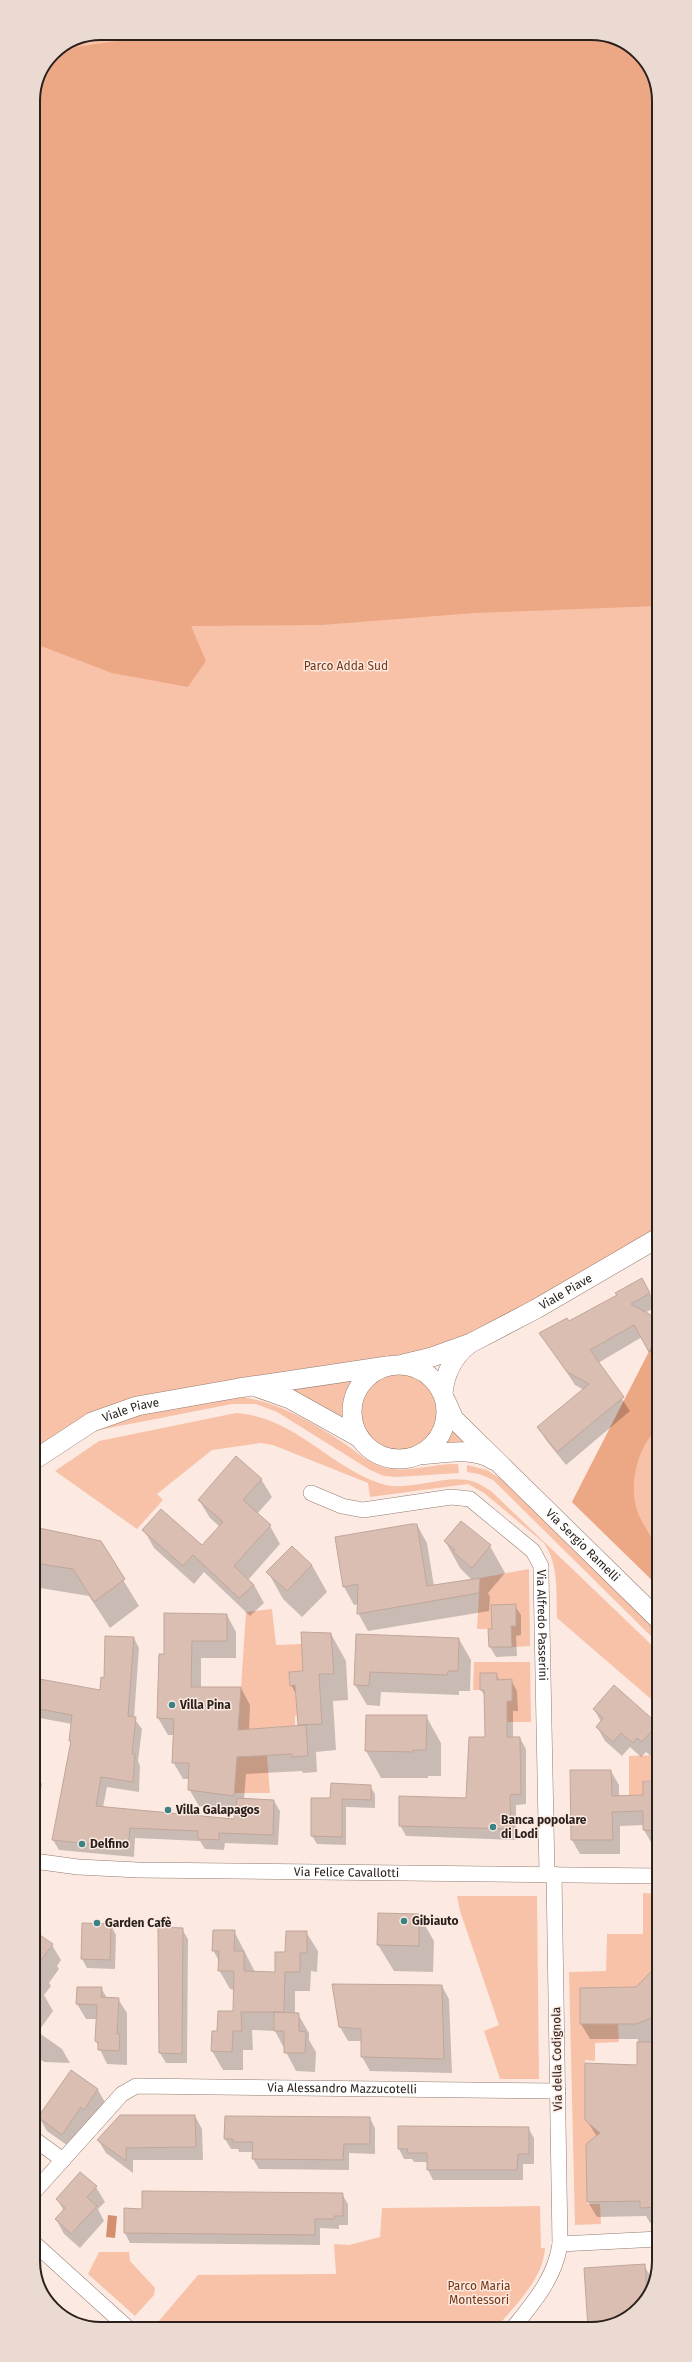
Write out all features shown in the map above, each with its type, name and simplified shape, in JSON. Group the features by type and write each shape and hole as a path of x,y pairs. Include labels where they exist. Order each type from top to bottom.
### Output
{"street":[{"name":"Viale Piave","path":"40,1456 81,1428 115,1413 160,1401 394,1365 432,1357 471,1343 536,1309 652,1241"},
{"name":"Viale Piave","path":"239,1388 256,1387 278,1393 360,1438 371,1450 386,1457 402,1459 418,1455 432,1446 442,1433 447,1417 444,1397 444,1383 451,1364 456,1357 471,1343"},
{"name":"Viale Piave","path":"360,1438 353,1417 355,1395 362,1382 373,1372 394,1365 415,1367 426,1372 436,1382 444,1397"},
{"name":"Via Sergio Ramelli","path":"444,1397 454,1419 652,1613"},
{"name":"Via Sergio Ramelli","path":"418,1455 477,1453 492,1459 507,1471"},
{"name":"Via Alfredo Passerini","path":"311,1492 342,1506 363,1510 451,1497 470,1499 533,1551 537,1558 541,1574 551,1874"},
{"name":"Via Felice Cavallotti","path":"40,1862 78,1867 154,1870 652,1876"},
{"name":"Via della Codignola","path":"518,2322 547,2284 558,2260 560,2244 558,2091 551,1874"},
{"name":"Via Alessandro Mazzucotelli","path":"63,2160 128,2090 142,2085 558,2091"},
{"path":"40,2143 63,2160 40,2185"},
{"path":"560,2244 652,2239"},
{"path":"40,2248 121,2322"}],"green space":[{"name":"Parco Adda Sud","path":"101,40 595,40 607,42 621,48 631,55 639,64 649,82 652,101 652,1234 470,1337 405,1356 154,1396 40,1449 41,89 50,67 67,50 89,41"},
{"path":"652,1346 652,1580 572,1502"},
{"path":"399,1373 414,1376 421,1380 431,1390 435,1397 438,1412 435,1427 431,1434 421,1444 414,1448 399,1451 384,1448 377,1444 367,1434 363,1427 360,1412 363,1397 367,1390 377,1380 384,1376"},
{"path":"360,1376 348,1399 349,1427 276,1386"},
{"path":"242,1397 282,1408 306,1420 368,1460 380,1466 395,1469 413,1469 458,1464 459,1473 397,1477 384,1476 370,1470 277,1412 256,1404 232,1404 99,1430 135,1414"},
{"path":"236,1413 257,1416 276,1423 293,1432 360,1475 379,1483 390,1486 402,1486 452,1479 475,1482 491,1491 652,1645 652,1700 557,1618 556,1579 552,1560 544,1543 484,1493 468,1484 370,1497 368,1483 273,1445 261,1443 212,1450 157,1494 163,1500 137,1529 55,1471 99,1441"},
{"path":"454,1423 470,1435 462,1449 439,1449 447,1439"},
{"path":"467,1465 487,1470 509,1484 652,1624 652,1637 493,1480 479,1474 467,1472"},
{"path":"529,1569 530,1646 512,1647 511,1626 516,1626 516,1605 492,1629 477,1629 480,1578"},
{"path":"272,1609 276,1645 302,1644 303,1671 289,1672 290,1685 295,1685 297,1715 295,1716 295,1726 253,1729 255,1756 267,1756 270,1793 234,1793 246,1612"},
{"path":"474,1662 530,1662 531,1722 507,1722 507,1701 512,1700 512,1679 497,1680 497,1673 481,1673 480,1690 473,1690"},
{"path":"652,1755 652,1781 643,1780 643,1795 629,1795 629,1756"},
{"path":"643,1893 652,1894 652,1971 636,1987 580,1988 581,2024 618,2024 619,2042 595,2043 595,2061 585,2060 585,2120 606,2132 586,2144 587,2204 600,2204 601,2224 575,2225 569,1972 606,1971 607,1934 643,1934"},
{"path":"457,1896 537,1896 539,2079 500,2079 484,2031 499,2025 460,1911"},
{"name":"Parco Maria Montessori","path":"540,2206 541,2248 545,2248 543,2260 534,2281 501,2322 158,2322 198,2275 336,2274 334,2244 349,2245 380,2237 382,2208"},
{"path":"99,2252 129,2252 130,2261 155,2288 154,2295 135,2316 88,2274"}],"shaded area":[{"path":"123,40 595,40 607,42 621,48 631,55 644,71 651,89 652,101 652,606 475,613 321,625 191,626 206,661 188,687 112,673 40,646 40,101 41,89 50,67 67,50 76,47"},
{"path":"652,1346 652,1435 645,1445 636,1468 634,1492 638,1513 652,1538 652,1580 572,1502"},
{"path":"108,2215 117,2216 115,2238 106,2237"}],"building":[{"path":"642,1278 650,1293 631,1304 652,1316 652,1346 649,1352 634,1325 590,1350 624,1397 557,1452 537,1427 589,1384 567,1372 539,1333 567,1318 569,1321 617,1295 615,1293"},
{"path":"236,1456 262,1479 243,1500 271,1525 234,1566 254,1585 239,1598 193,1555 183,1566 142,1530 161,1509 202,1545 223,1522 198,1500"},
{"path":"461,1521 491,1545 472,1568 453,1552 455,1550 444,1541"},
{"path":"417,1524 427,1586 480,1578 479,1593 357,1614 358,1584 343,1587 335,1537"},
{"path":"40,1528 101,1541 125,1579 94,1602 73,1569 40,1564"},
{"path":"292,1546 312,1565 287,1591 266,1572"},
{"path":"516,1604 516,1626 511,1626 512,1647 489,1647 488,1629 492,1629 491,1605"},
{"path":"164,1613 227,1614 227,1641 192,1641 191,1687 241,1687 238,1730 306,1725 308,1756 292,1757 292,1754 237,1757 234,1796 188,1790 189,1763 172,1763 174,1719 157,1718 159,1654 164,1654"},
{"path":"301,1632 331,1633 334,1674 319,1674 322,1724 298,1725 295,1685 290,1686 289,1672 303,1671"},
{"path":"356,1634 459,1638 458,1671 448,1671 447,1675 370,1672 369,1686 354,1685"},
{"path":"105,1636 134,1637 128,1716 136,1717 132,1754 135,1754 133,1782 101,1777 96,1806 234,1819 237,1798 274,1800 273,1835 219,1833 219,1840 198,1839 198,1831 130,1828 128,1848 52,1840 71,1741 69,1741 72,1715 40,1709 40,1679 100,1690 101,1677 104,1678"},
{"path":"480,1673 497,1673 497,1680 512,1679 512,1701 507,1701 507,1737 520,1737 521,1794 510,1795 511,1829 399,1826 399,1796 466,1798 469,1737 485,1737 484,1690 480,1690"},
{"path":"614,1685 652,1719 652,1731 642,1742 637,1738 633,1743 621,1733 613,1742 596,1727 603,1718 593,1709"},
{"path":"366,1715 427,1715 426,1750 413,1750 413,1752 365,1751"},
{"path":"570,1770 611,1770 612,1796 643,1795 643,1781 652,1781 652,1831 643,1830 643,1811 612,1812 613,1840 571,1840"},
{"path":"331,1783 371,1785 371,1800 342,1799 342,1837 311,1836 311,1798 330,1798"},
{"path":"378,1913 419,1914 419,1946 377,1945"},
{"path":"82,1923 111,1924 110,1960 81,1959"},
{"path":"158,1927 183,1928 182,2054 159,2053"},
{"path":"213,1930 235,1930 234,1951 244,1951 244,1971 275,1972 275,1952 285,1952 286,1931 307,1931 307,1953 300,1953 300,1972 285,1972 284,2012 241,2012 242,2031 233,2031 232,2052 211,2051 212,2031 217,2031 218,2011 233,2011 234,1971 218,1971 219,1951 212,1951"},
{"path":"40,1935 53,1944 40,1962"},
{"path":"652,1971 652,2018 636,2024 580,2024 580,1988 636,1987"},
{"path":"332,1984 442,1985 444,2059 361,2057 361,2029 339,2027"},
{"path":"77,1987 102,1987 101,1997 119,1998 117,2034 120,2034 119,2051 98,2050 98,2042 95,2041 97,2005 76,2004"},
{"path":"274,2012 299,2013 299,2031 306,2032 305,2053 284,2053 284,2031 274,2031"},
{"path":"637,2042 652,2042 652,2207 640,2208 640,2201 587,2202 586,2144 600,2133 585,2120 585,2063 637,2065"},
{"path":"71,2070 98,2089 84,2110 81,2107 62,2135 40,2118 40,2114"},
{"path":"120,2115 195,2115 196,2147 126,2148 126,2161 97,2140"},
{"path":"225,2116 370,2117 370,2144 344,2144 343,2160 252,2159 253,2142 233,2142 233,2139 224,2139"},
{"path":"398,2126 529,2127 529,2154 518,2154 517,2170 427,2170 427,2153 407,2153 408,2149 398,2149"},
{"path":"80,2172 97,2186 87,2197 97,2206 71,2234 55,2219 65,2208 56,2199"},
{"path":"142,2191 343,2193 343,2216 334,2216 334,2219 315,2219 315,2235 124,2233 124,2208 142,2209"},
{"path":"645,2264 646,2286 639,2298 625,2312 603,2321 588,2322 584,2268"}],"place":[{"name":"Villa Pina","path":"172,1705"},
{"name":"Villa Galapagos","path":"168,1810"},
{"name":"Banca popolare di Lodi","path":"493,1827"},
{"name":"Delfino","path":"82,1844"},
{"name":"Gibiauto","path":"404,1921"},
{"name":"Garden Cafè","path":"97,1923"}]}
